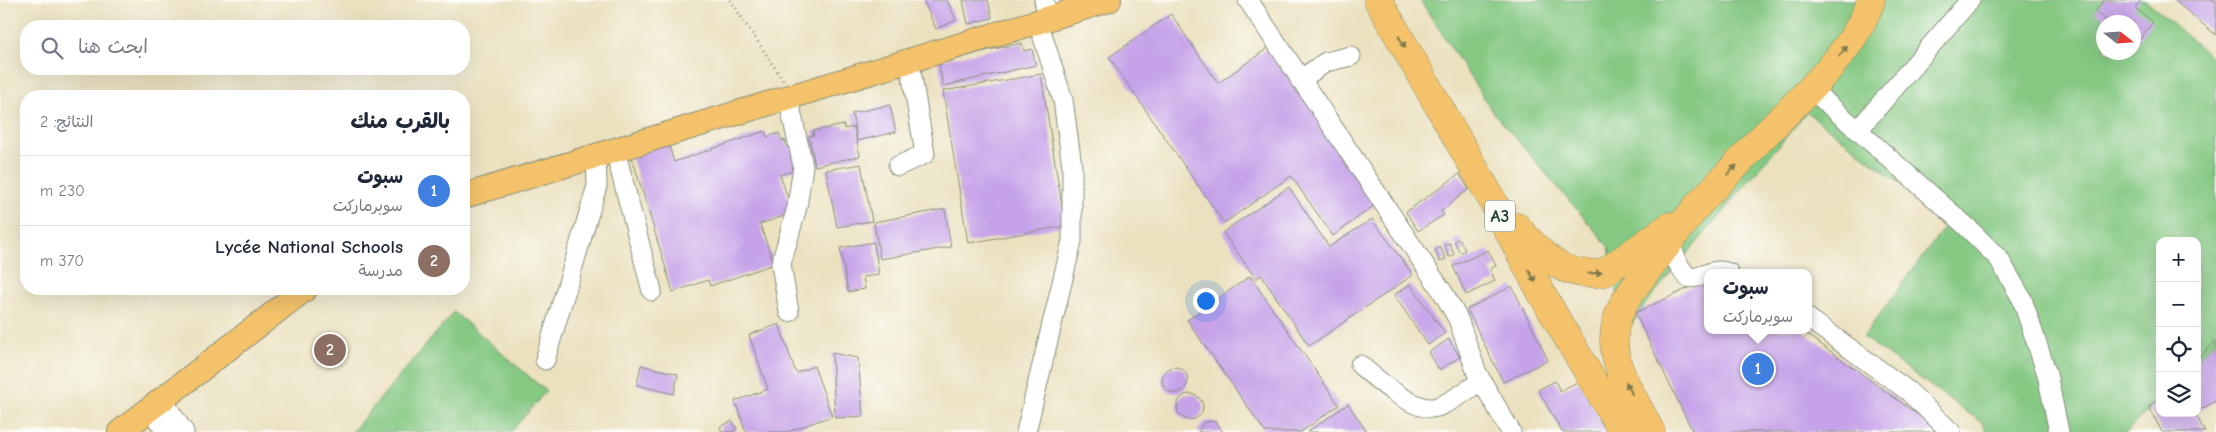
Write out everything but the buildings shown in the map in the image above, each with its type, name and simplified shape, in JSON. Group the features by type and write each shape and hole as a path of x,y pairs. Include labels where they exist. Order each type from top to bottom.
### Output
{"highway":[{"name":"A3","path":"1378,0 1490,196 1543,296 1623,432"},
{"path":"1650,432 1621,373 1613,343 1614,329 1620,311 1628,296 1698,205 1810,88 1848,44 1860,26 1871,0"},
{"path":"1490,196 1549,260 1565,268 1594,274 1605,272 1698,205"}],"main road":[{"path":"470,194 909,60 1043,14 1109,0"},
{"path":"120,432 297,295"}],"street":[{"path":"1248,0 1444,294 1458,319 1481,380 1511,432"},
{"path":"1858,130 1970,0"},
{"path":"1026,432 1072,241 1072,166 1063,100 1043,14"},
{"path":"1300,80 1326,62 1350,56"},
{"path":"898,166 926,154 909,60"},
{"path":"1810,88 1966,226 1998,260 2022,299 2047,374 2059,432"},
{"path":"789,312 781,264 797,207 803,166 790,96"},
{"path":"605,153 652,291"},
{"path":"545,360 597,186 605,153"},
{"path":"1670,241 1677,262 1687,277 1704,274"},
{"path":"1812,321 1908,391 1951,432"},
{"path":"1360,365 1383,386 1422,407 1436,408 1481,380"},
{"path":"156,404 166,432"},
{"path":"156,404 184,432"}],"path":[{"path":"730,0 790,96"}],"green space":[{"path":"1420,0 2146,0 2216,61 2216,340 2201,356 2201,237 2156,237 2156,403 2126,432 1987,432 1982,423 1863,337 1949,221 1807,112 1646,303 1625,335 1609,247 1493,112"},
{"path":"454,312 546,391 511,432 352,432"}],"place":[{"name":"Lycée National Schools","path":"330,350"},
{"name":"سبوت","path":"1758,369"}]}
